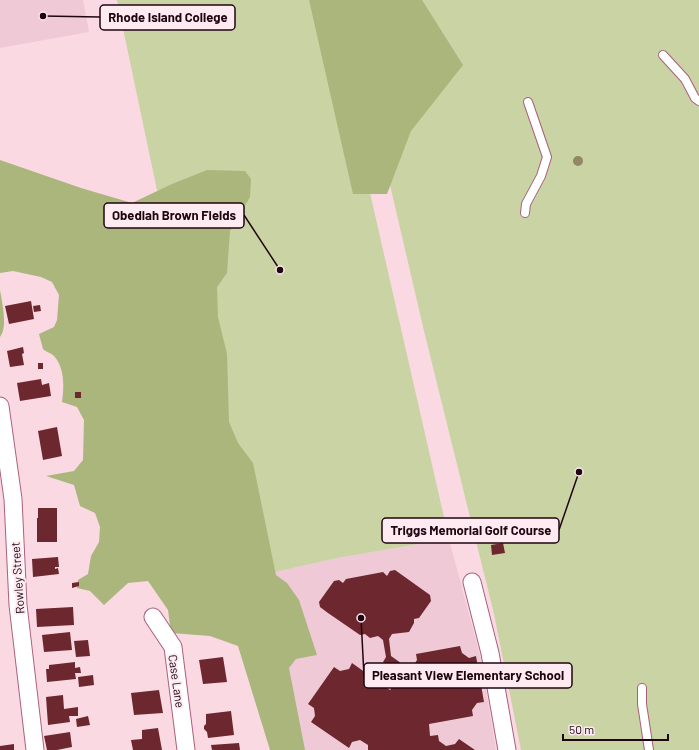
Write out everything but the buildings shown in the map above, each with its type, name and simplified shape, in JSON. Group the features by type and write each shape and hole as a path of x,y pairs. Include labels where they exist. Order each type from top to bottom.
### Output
{"street":[{"name":"Rowley Street","path":"0,406 7,500 35,750"},
{"path":"472,582 490,652 507,750"},
{"name":"Case Lane","path":"153,617 173,647 186,750"}],"lane":[{"path":"663,55 684,79 699,101"},
{"path":"525,213 526,204 541,176 547,157 528,102"},
{"path":"642,688 642,704 649,750"}],"shaded area":[{"path":"0,0 83,0 89,32 0,48"},
{"path":"449,539 481,659 496,750 287,750 239,580 337,558"}],"green space":[{"path":"117,0 326,0 449,539 337,558 239,580"},
{"path":"309,0 422,0 463,65 411,131 387,194 353,194"},
{"path":"347,0 699,0 699,750 521,750 494,614 424,331"},
{"path":"0,160 81,188 132,203 172,184 207,170 245,171 251,179 250,197 230,231 227,273 217,287 218,317 227,354 229,422 238,443 253,463 276,575 287,583 299,600 317,655 296,659 289,668 305,750 270,750 238,646 210,636 171,633 168,610 148,581 128,583 104,605 90,591 77,588 78,580 88,574 91,556 99,542 100,527 95,513 80,506 74,485 46,476 74,471 83,460 84,420 77,407 62,402 63,378 60,366 54,356 43,349 39,334 54,327 57,320 59,295 52,282 41,277 13,271 0,273"},
{"path":"0,290 4,327 0,337"}],"place":[{"name":"Rhode Island College","path":"43,16"},
{"name":"Obediah Brown Fields","path":"280,270"},
{"name":"Triggs Memorial Golf Course","path":"579,472"},
{"name":"Pleasant View Elementary School","path":"361,618"}]}
